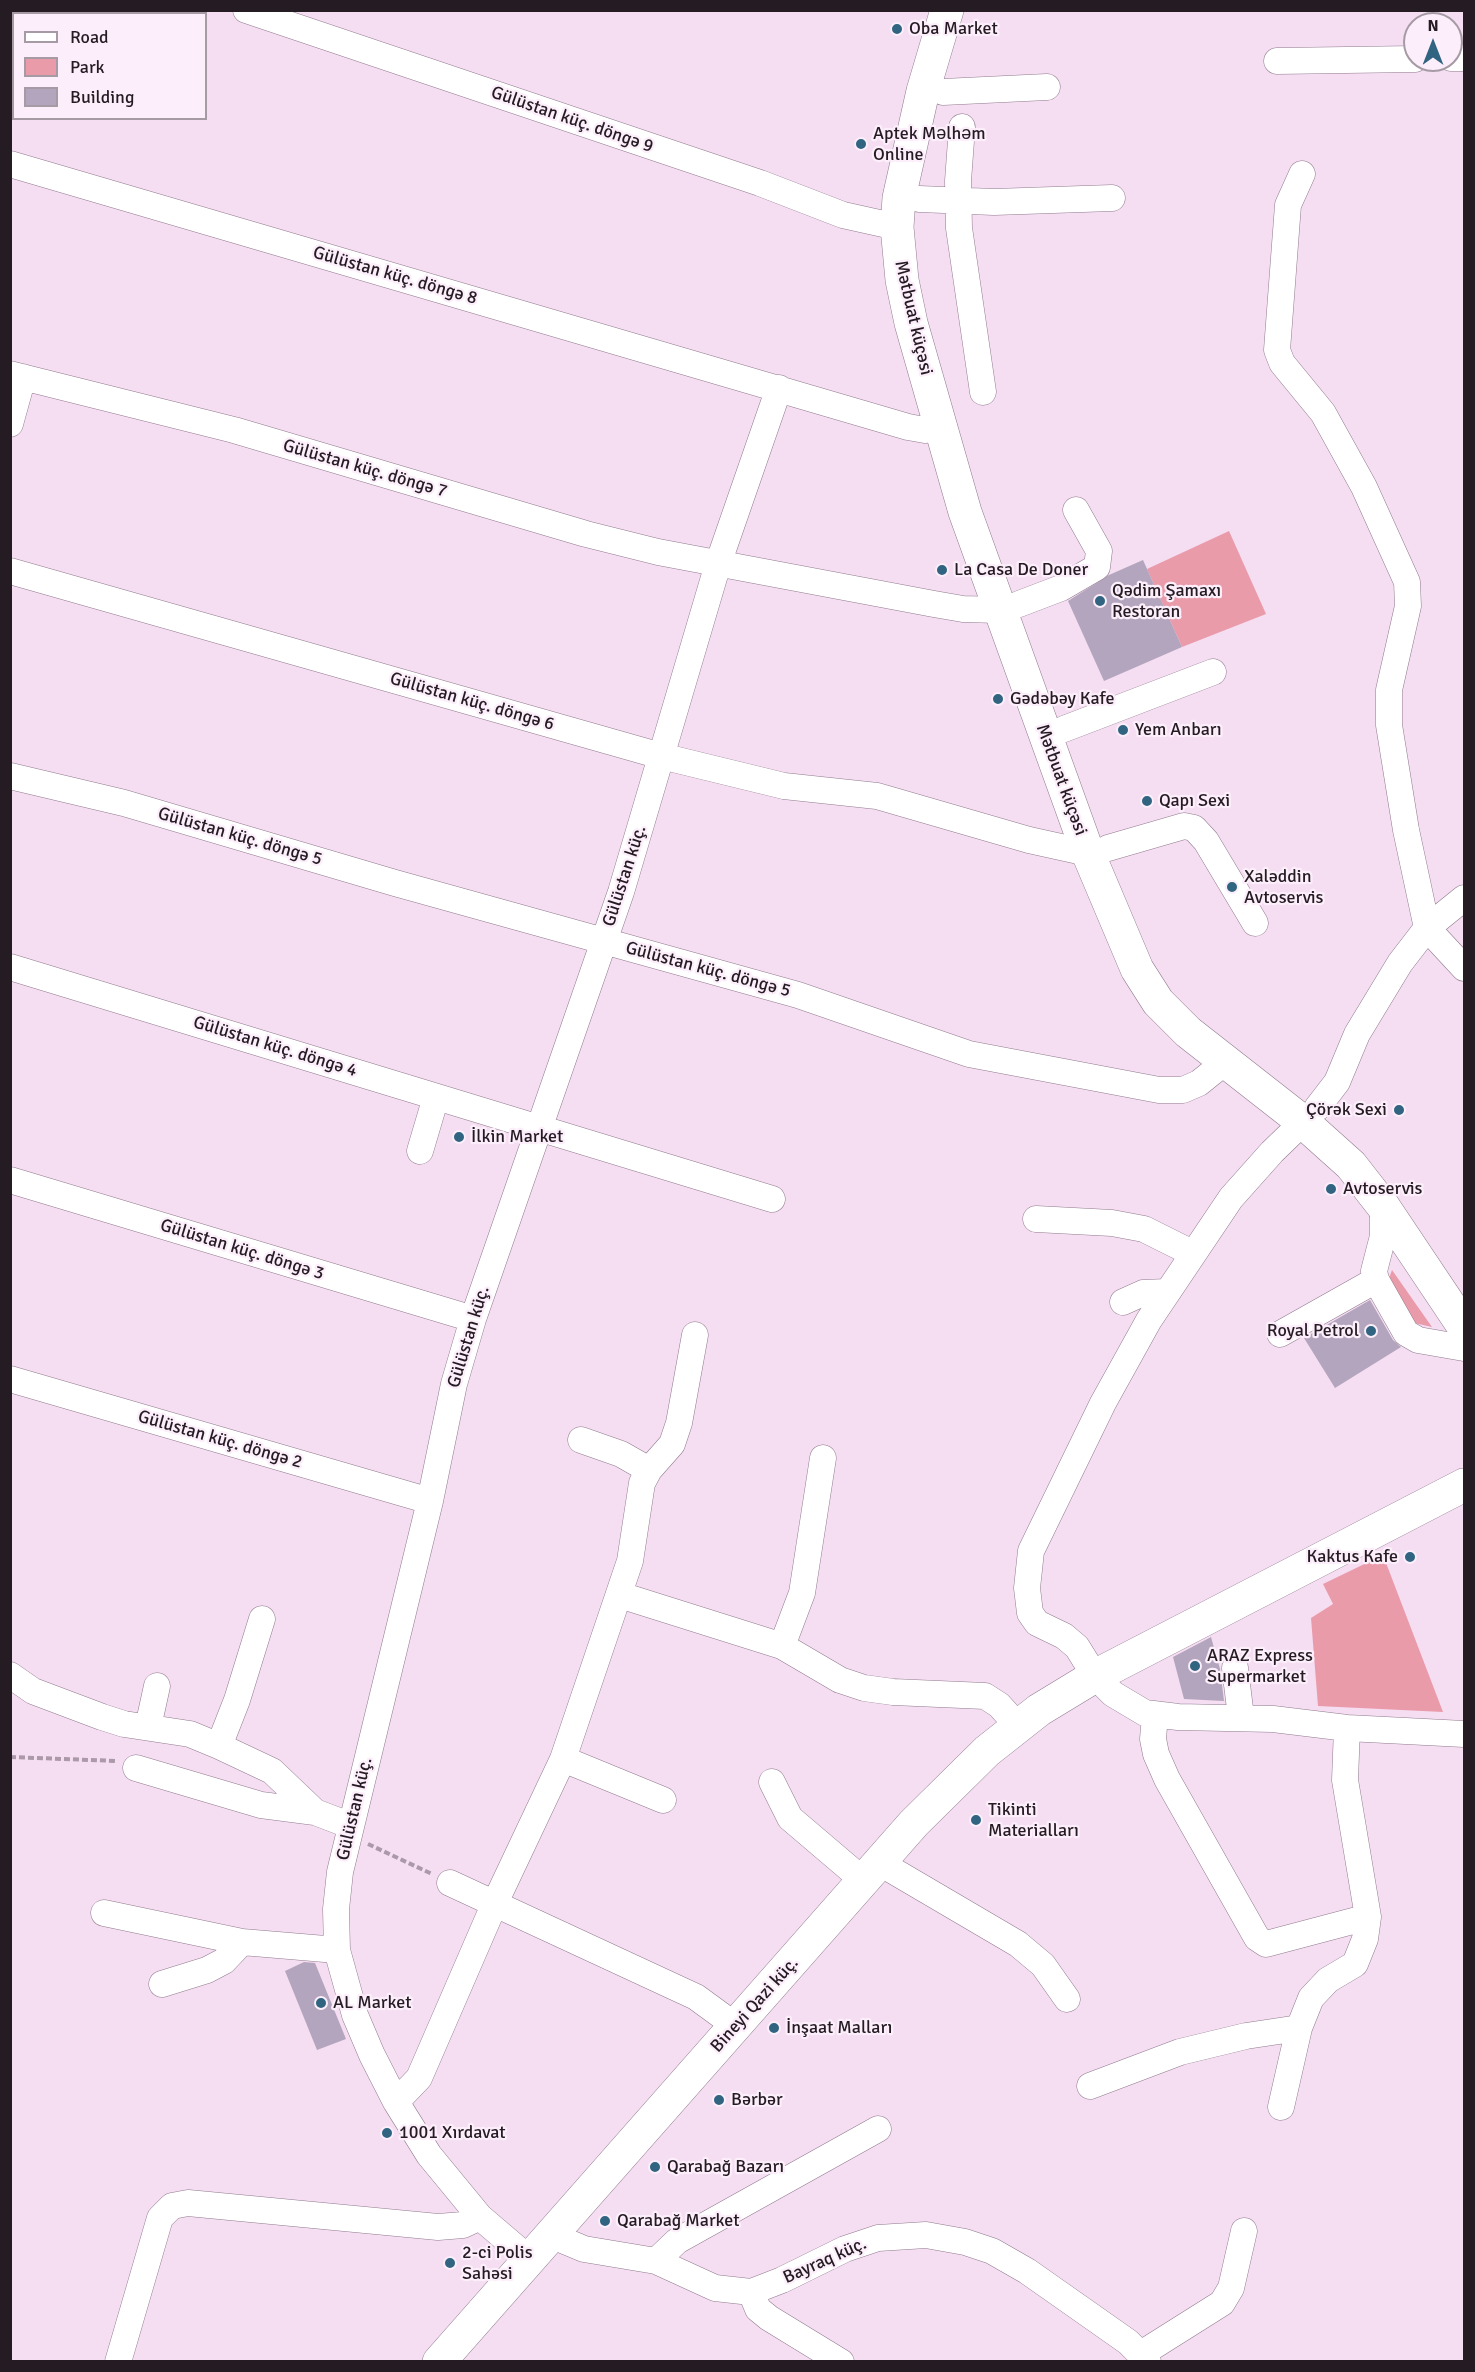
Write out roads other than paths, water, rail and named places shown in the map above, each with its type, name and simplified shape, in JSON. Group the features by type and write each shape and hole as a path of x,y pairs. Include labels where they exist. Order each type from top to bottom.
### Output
{"main road":[{"name":"Mətbuat küçəsi","path":"958,11 905,162 911,218 949,425 983,507 1009,607 1098,850 1118,928 1142,978 1158,1002 1226,1062 1310,1115 1346,1131 1385,1173 1464,1287"},
{"name":"Mətbuat küçəsi","path":"911,218 943,92 958,11"},
{"name":"Mətbuat küçəsi","path":"1098,850 1155,960 1176,991 1310,1115 1383,1206 1464,1327"},
{"name":"Bineyi Qazi küç.","path":"439,2361 538,2246 947,1789 1018,1726 1095,1676 1464,1485"}],"street":[{"name":"Gülüstan küç. döngə 9","path":"246,10 760,183 873,224 911,218 957,201 1112,198"},
{"path":"1277,62 1403,59"},
{"path":"943,92 1047,87"},
{"path":"962,128 957,201 959,228 983,392"},
{"name":"Gülüstan küç. döngə 8","path":"10,164 779,388 908,428 926,430 949,425"},
{"path":"1302,174 1288,205 1277,350 1282,363 1323,413 1364,487 1407,582 1408,606 1389,690 1389,725 1406,830 1427,928 1464,968"},
{"path":"10,424 17,375"},
{"name":"Gülüstan küç. döngə 7","path":"17,375 234,430 586,534 718,564 953,607 1009,607"},
{"name":"Gülüstan küç.","path":"538,2246 480,2217 429,2155 396,2102 356,2015 337,1950 336,1909 348,1831 430,1501 454,1384 473,1319 604,941 718,564 779,388"},
{"path":"1009,607 1061,588 1097,567 1100,551 1076,510"},
{"name":"Gülüstan küç. döngə 6","path":"10,571 661,756 784,786 877,796 937,815 1098,850"},
{"path":"1055,733 1213,672"},
{"name":"Gülüstan küç. döngə 5","path":"10,776 124,803 604,941 798,994 969,1054 1158,1090 1183,1090 1199,1083 1226,1062"},
{"path":"1098,850 1184,826 1194,828 1206,841 1255,923"},
{"path":"1464,898 1427,928 1400,963 1357,1034 1338,1082 1232,1198 1167,1292 1103,1403 1042,1523 1027,1564 1026,1588 1030,1613 1037,1623 1064,1636 1077,1647 1095,1676 1113,1694 1135,1708 1155,1715 1241,1717 1347,1728 1464,1734 1464,1722"},
{"name":"Gülüstan küç. döngə 4","path":"10,967 772,1199"},
{"path":"420,1151 436,1097"},
{"name":"Gülüstan küç. döngə 3","path":"10,1180 473,1319"},
{"path":"1383,1206 1383,1236 1374,1271 1376,1280 1406,1333 1418,1340 1464,1348"},
{"path":"1036,1219 1112,1223 1144,1229 1192,1253"},
{"path":"1280,1334 1376,1280"},
{"path":"1123,1302 1143,1293 1167,1292"},
{"path":"396,2102 419,2078 494,1905 562,1760 630,1561 638,1497 649,1470 672,1444 679,1423 694,1335"},
{"name":"Gülüstan küç. döngə 2","path":"10,1379 430,1501"},
{"path":"581,1440 621,1454 649,1470"},
{"path":"782,1646 802,1593 823,1458"},
{"path":"620,1594 782,1646 840,1680 864,1688 893,1692 985,1696 999,1704 1018,1726"},
{"path":"219,1746 237,1700 262,1619"},
{"path":"1235,1668 1241,1717"},
{"path":"10,1675 41,1695 124,1724 190,1734 219,1746 272,1771 315,1812 348,1831"},
{"path":"148,1727 157,1686"},
{"path":"1155,1715 1153,1739 1163,1771 1257,1938 1266,1944 1368,1917"},
{"path":"1281,2107 1299,2028 1311,1998 1318,1989 1355,1964 1365,1939 1368,1917 1345,1780 1347,1728"},
{"path":"562,1760 663,1800"},
{"path":"136,1768 261,1804 315,1812"},
{"path":"772,1782 790,1818 872,1872 1018,1944 1043,1965 1067,1999"},
{"path":"450,1882 494,1905 696,1997 736,2026"},
{"path":"104,1913 242,1942 337,1950"},
{"path":"162,1984 207,1971 224,1961 242,1942"},
{"path":"1090,2086 1180,2052 1246,2036 1299,2028"},
{"path":"656,2261 677,2241 879,2129"},
{"path":"118,2361 160,2218 172,2206 188,2204 438,2227 463,2225 480,2217"},
{"path":"1144,2358 1222,2303 1232,2288 1244,2231"},
{"name":"Bayraq küç.","path":"751,2292 845,2249 878,2238 926,2235 965,2242 992,2251 1027,2271 1128,2342 1144,2358"},
{"path":"538,2246 584,2249 656,2261 715,2288 751,2292 758,2309 769,2318 841,2361"}],"place":[{"name":"Oba Market","path":"897,29"},
{"name":"Aptek Mәlhәm Online","path":"861,144"},
{"name":"La Casa De Doner","path":"942,570"},
{"name":"Qədim Şamaxı Restoran","path":"1100,601"},
{"name":"Gədəbəy Kafe","path":"998,699"},
{"name":"Yem Anbarı","path":"1123,730"},
{"name":"Qapı Sexi","path":"1147,801"},
{"name":"Xaləddin Avtoservis","path":"1232,887"},
{"name":"Çörək Sexi","path":"1399,1110"},
{"name":"İlkin Market","path":"459,1137"},
{"name":"Avtoservis","path":"1331,1189"},
{"name":"Royal Petrol","path":"1371,1331"},
{"name":"Kaktus Kafe","path":"1410,1557"},
{"name":"ARAZ Express Supermarket","path":"1195,1666"},
{"name":"Tikinti Materialları","path":"976,1820"},
{"name":"AL Market","path":"321,2003"},
{"name":"İnşaat Malları","path":"774,2028"},
{"name":"Bərbər","path":"719,2100"},
{"name":"1001 Xırdavat","path":"387,2133"},
{"name":"Qarabağ Bazarı","path":"655,2167"},
{"name":"Qarabağ Market","path":"605,2221"},
{"name":"2-ci Polis Sahəsi","path":"450,2263"}]}
